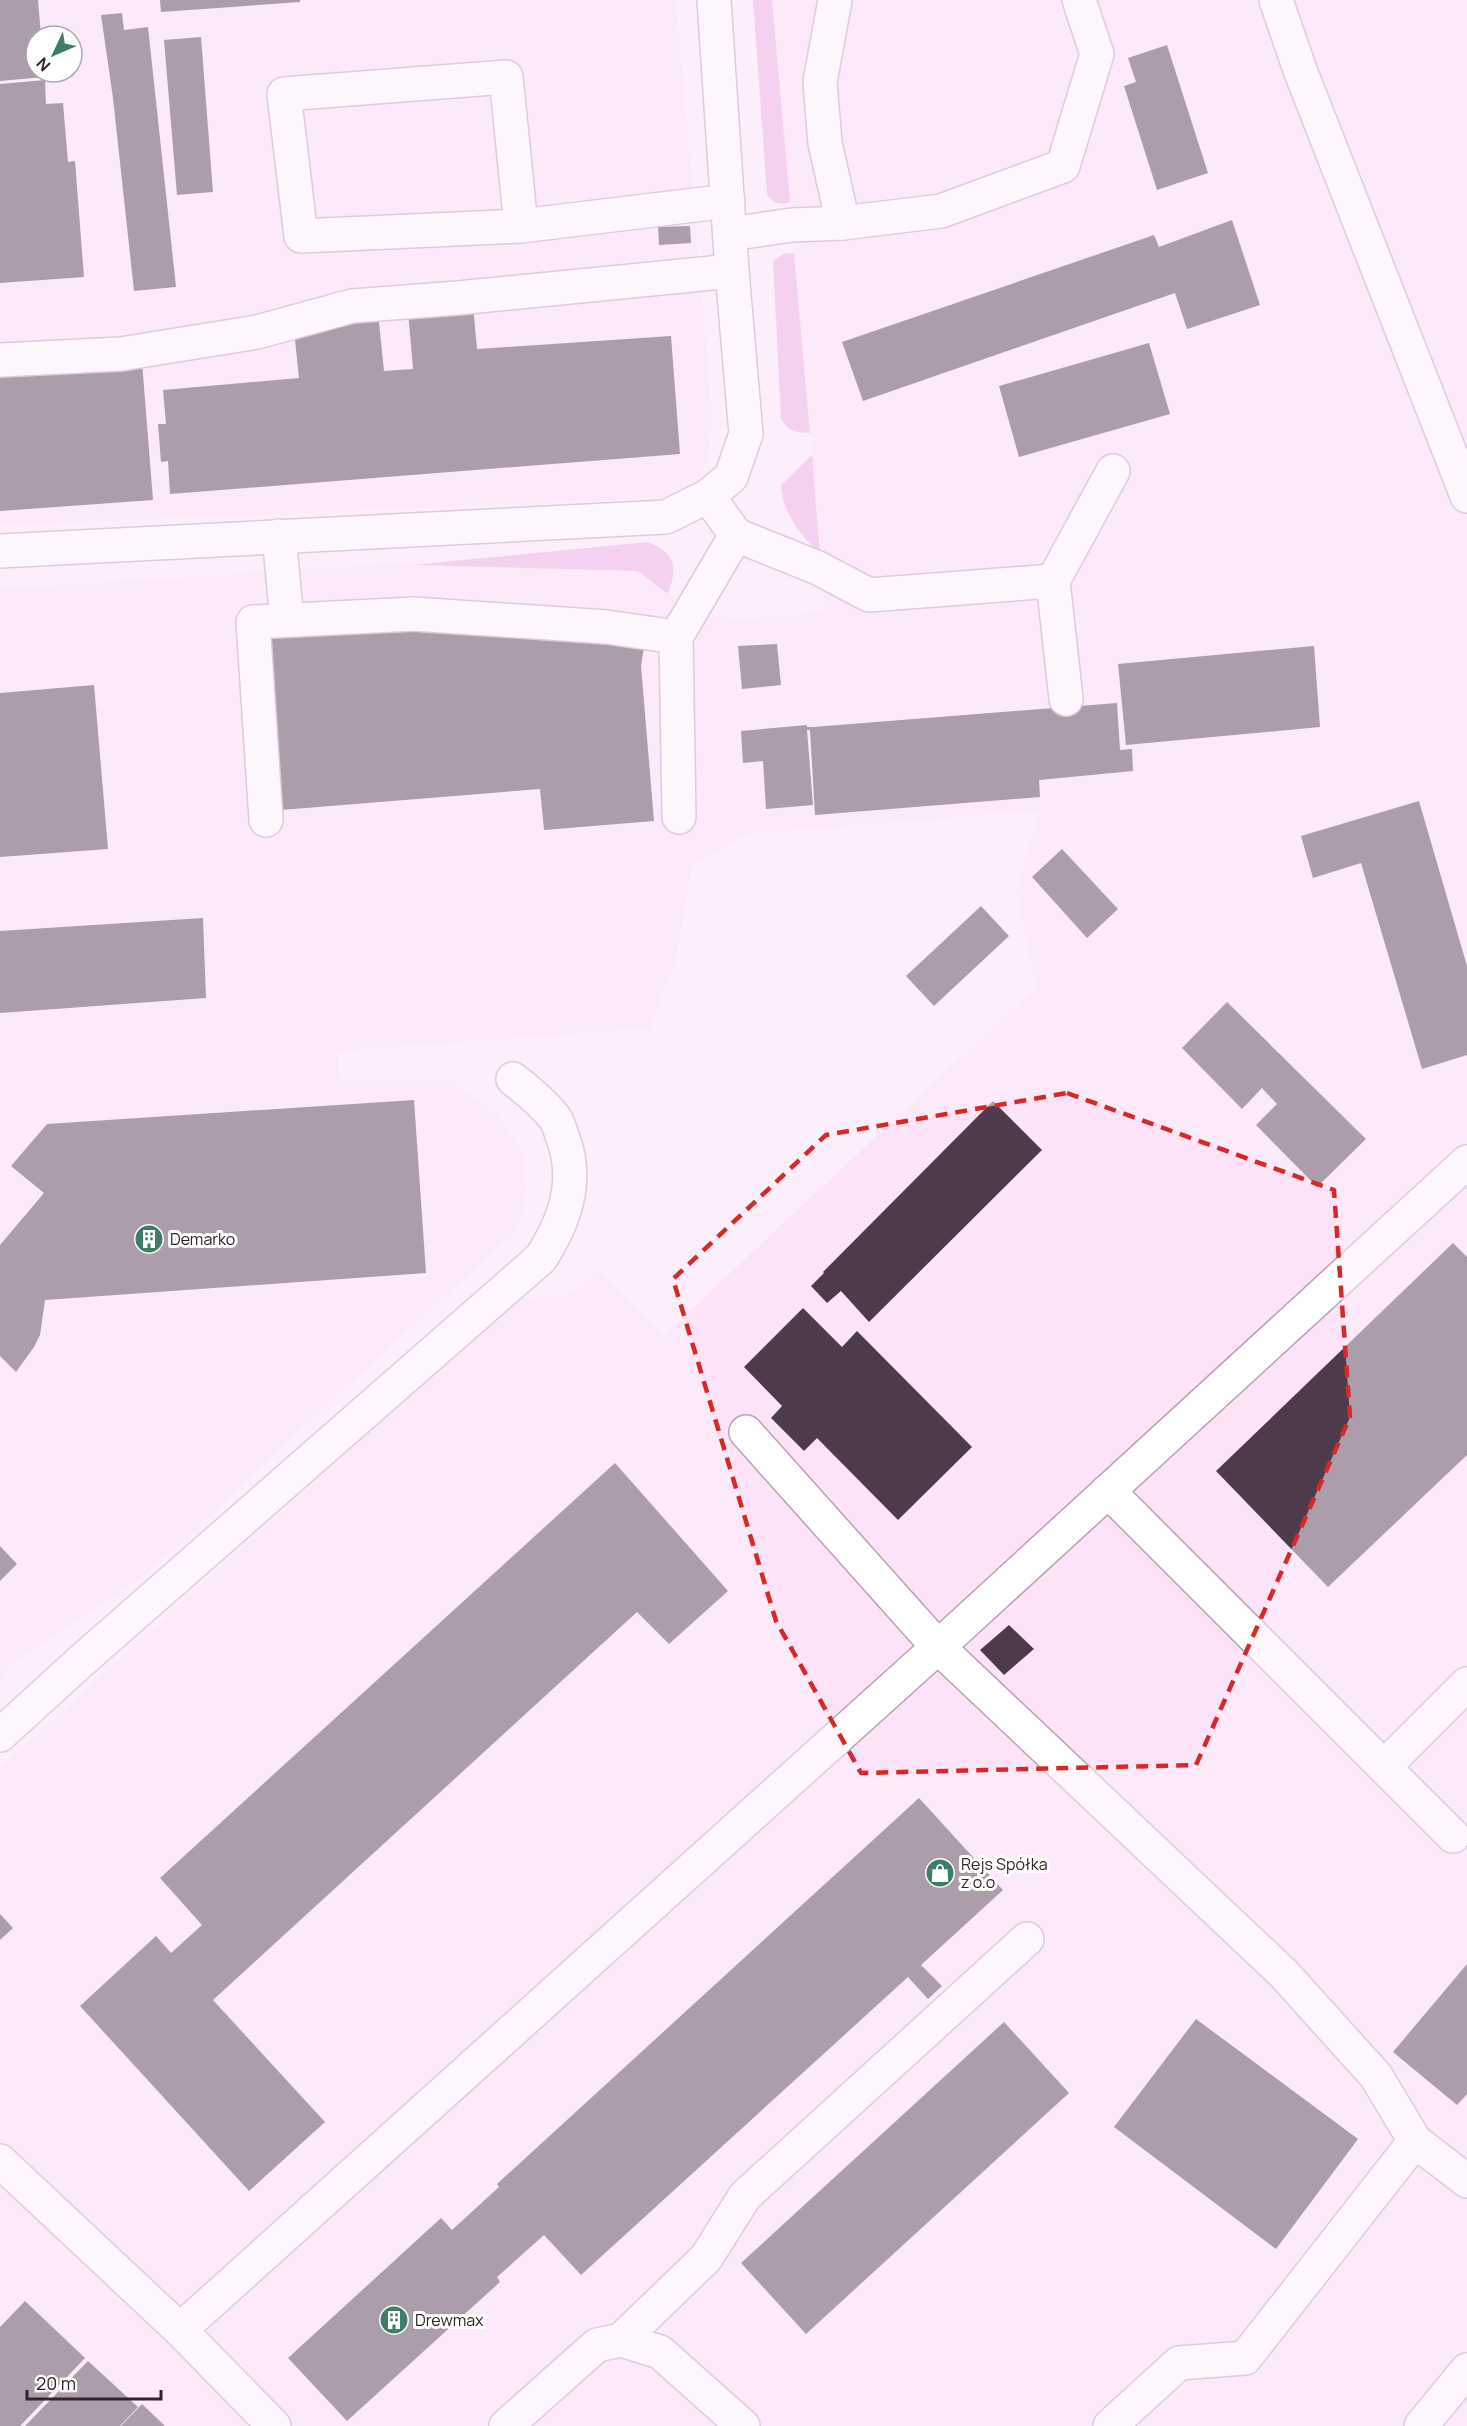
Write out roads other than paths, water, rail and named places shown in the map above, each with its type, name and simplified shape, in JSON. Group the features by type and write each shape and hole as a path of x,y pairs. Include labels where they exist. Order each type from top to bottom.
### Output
{"lane":[{"path":"0,551 666,516 708,496 730,477 746,434 732,271 714,0"},
{"path":"835,0 820,82 825,143 843,223"},
{"path":"730,234 792,225 843,223 941,211 1063,166 1097,54 1079,0"},
{"path":"1276,0 1300,70 1467,496"},
{"path":"521,226 506,77 285,94 301,236 521,226 728,201"},
{"path":"0,360 121,354 257,332 352,306 732,271"},
{"path":"1066,699 1053,581 1113,471"},
{"path":"708,496 736,535 818,568 869,595 1053,581"},
{"path":"679,817 676,637 736,535"},
{"path":"279,536 287,620"},
{"path":"266,820 253,622 414,614 607,627 676,637"},
{"path":"0,1735 80,1662 542,1258 558,1232 568,1197 571,1177 568,1152 556,1119 513,1079"},
{"path":"180,2330 1464,1169"},
{"path":"746,1432 938,1647 1284,1974 1376,2076 1415,2141 1467,2181"},
{"path":"1108,1491 1453,1836"},
{"path":"1384,1767 1467,1684"},
{"path":"621,2340 706,2258 745,2196 1027,1939"},
{"path":"1110,2426 1179,2363 1245,2358 1415,2141"},
{"path":"0,2161 180,2330 274,2426"},
{"path":"506,2426 597,2345 621,2340 660,2352 743,2426"},
{"path":"1421,2426 1467,2370"}],"place":[{"name":"Demarko","path":"149,1239"},
{"name":"Rejs Spółka z o.o","path":"940,1873"},
{"name":"Drewmax","path":"394,2320"}]}
